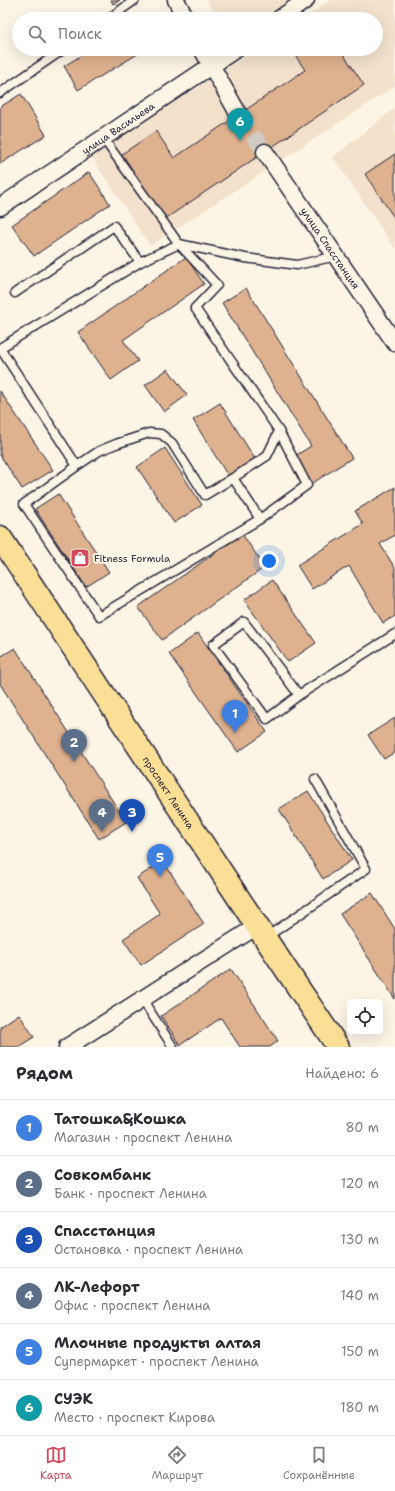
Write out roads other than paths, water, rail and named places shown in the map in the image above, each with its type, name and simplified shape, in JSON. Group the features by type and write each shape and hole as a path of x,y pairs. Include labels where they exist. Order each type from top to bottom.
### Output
{"main road":[{"name":"проспект Ленина","path":"0,537 338,1047"}],"street":[{"path":"176,0 182,12"},
{"path":"289,12 306,0"},
{"path":"206,56 239,115"},
{"name":"улица Васильева","path":"0,207 226,56"},
{"name":"улица Спасстанция","path":"265,152 395,343"},
{"path":"67,1047 142,999 261,932"}],"lane":[{"path":"118,12 136,0"},
{"path":"0,93 54,56"},
{"path":"103,138 179,244 218,285 195,308 279,431 307,484 260,519 99,616 24,504 99,451 150,433 161,434 172,444 205,495 267,456 279,431"},
{"path":"15,293 114,226 140,262"},
{"path":"77,466 0,348 140,262 179,244 244,258 298,265 336,256"},
{"path":"233,478 260,519"},
{"path":"299,695 244,622 213,645 267,719 299,695 395,634"},
{"path":"261,932 366,869 315,780"},
{"path":"142,999 173,1047"}],"tunnel":[{"path":"239,115 265,152"}],"place":[{"name":"СУЭК","path":"240,141"},
{"name":"Fitness Formula","path":"80,558"},
{"name":"Татошка&Кошка","path":"235,733"},
{"name":"Совкомбанк","path":"74,762"},
{"name":"ЛК-Лефорт","path":"102,832"},
{"name":"Спасстанция","path":"132,832"},
{"name":"Млочные продукты алтая","path":"160,877"}]}
